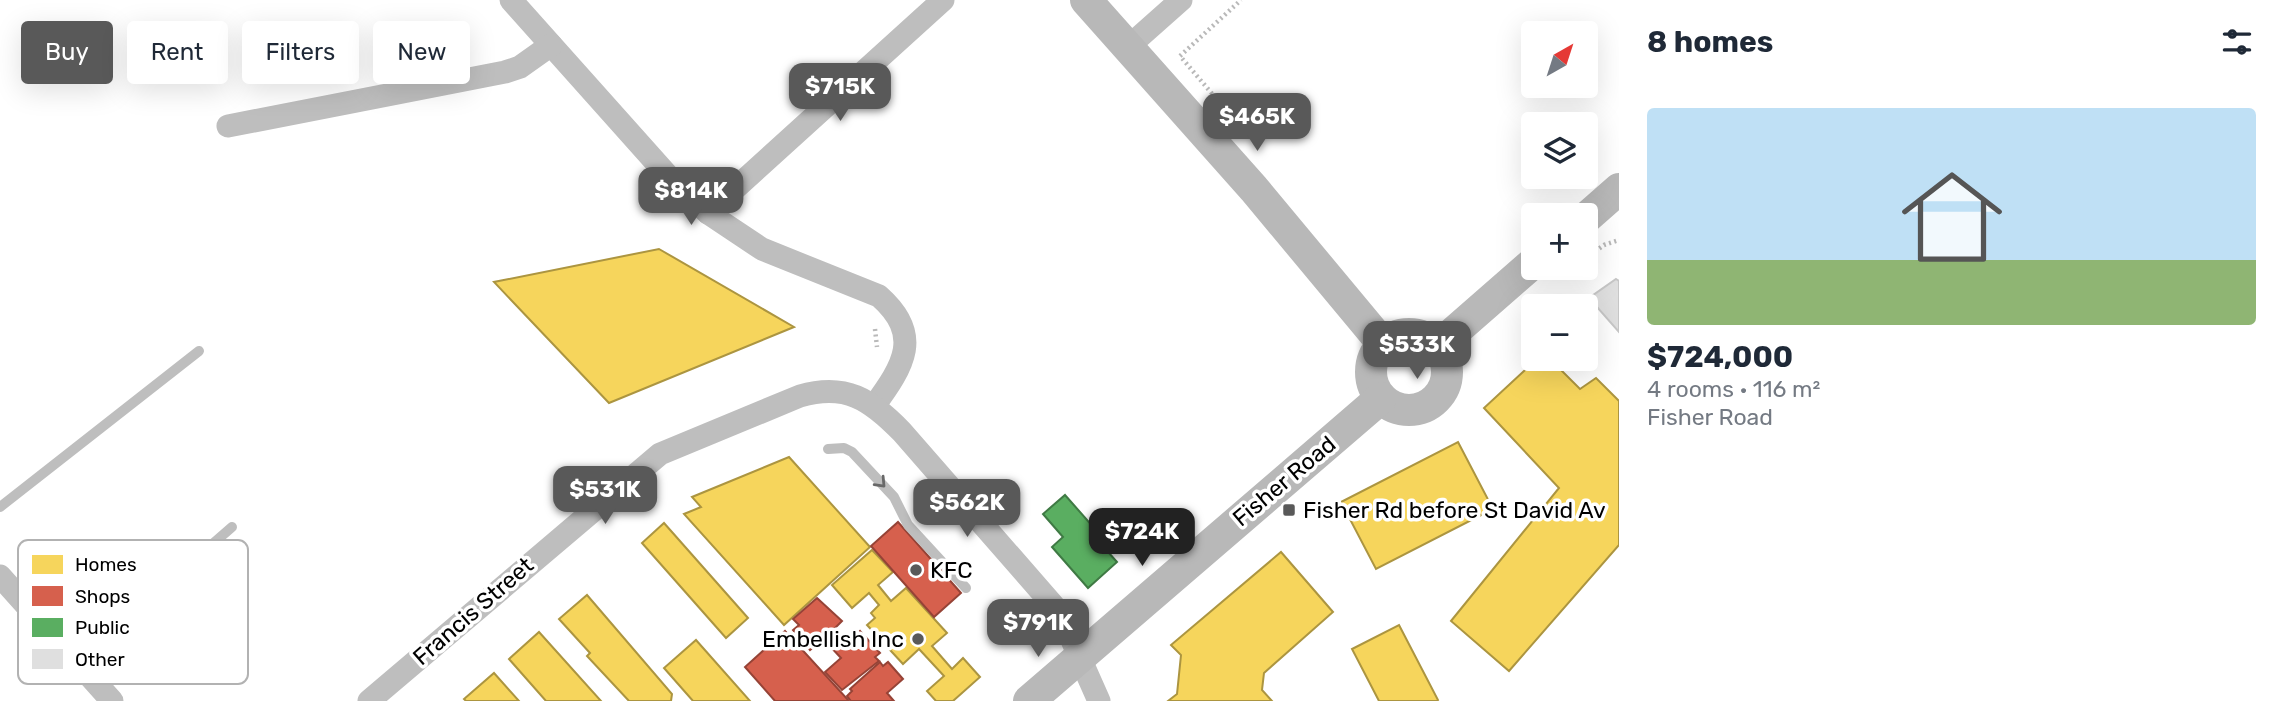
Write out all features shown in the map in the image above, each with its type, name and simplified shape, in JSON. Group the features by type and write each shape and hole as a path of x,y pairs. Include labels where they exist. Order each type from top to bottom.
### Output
{"main road":[{"path":"1086,0 1254,189 1384,344"},
{"path":"1598,207 1619,188"},
{"path":"1438,346 1521,273"},
{"path":"1417,334 1438,346 1444,357 1447,380 1436,401 1426,407 1402,410 1381,398 1371,376 1376,353 1384,344 1394,337 1417,334"},
{"name":"Fisher Road","path":"1029,701 1381,398"}],"street":[{"path":"511,0 669,177 708,213 762,249 879,296 892,308 905,335 905,354 897,373 874,405"},
{"path":"708,213 943,0"},
{"path":"1128,47 1181,0"},
{"path":"228,126 505,72 520,67 551,45"},
{"name":"Francis Street","path":"369,701 660,453 823,389 844,391 874,405 902,432 1060,613 1099,701"},
{"path":"0,576 18,596"},
{"path":"97,684 112,701"}],"lane":[{"path":"0,508 200,351"},
{"path":"828,449 844,448 852,452 894,497 908,525 966,588"},
{"path":"217,540 232,527"}],"path":[{"path":"1239,126 1180,56 1241,0"},
{"path":"1598,249 1619,240"}],"building: Homes":[{"path":"659,249 794,327 609,403 494,282"},
{"path":"1524,371 1562,371 1580,389 1596,378 1619,401 1619,545 1509,671 1451,621 1559,488 1484,408"},
{"path":"1458,442 1493,509 1376,569 1341,502"},
{"path":"789,457 870,547 784,625 684,514 701,507 692,497"},
{"path":"664,523 748,618 726,638 642,543"},
{"path":"872,550 893,572 878,585 891,601 906,588 947,633 932,646 952,669 963,658 980,677 953,701 936,701 927,691 944,676 919,649 903,664 867,625 875,618 871,613 879,605 869,593 852,608 832,585"},
{"path":"1281,552 1333,612 1264,673 1262,690 1272,701 1168,701 1177,694 1181,655 1171,645"},
{"path":"587,595 672,694 671,701 629,701 587,656 590,653 559,619"},
{"path":"1399,625 1437,701 1379,701 1352,649"},
{"path":"539,632 601,701 546,701 509,659"},
{"path":"696,640 750,701 693,701 664,668"},
{"path":"494,673 519,701 464,699"}],"building: Shops":[{"name":"KFC","path":"898,522 961,593 934,617 871,546"},
{"path":"817,598 842,621 832,631 837,636 828,644 823,639 810,650 793,630 799,625 793,619"},
{"path":"785,631 849,701 775,701 745,667"},
{"path":"860,631 880,653 875,657 879,661 842,690 825,672 841,658 828,644 837,636 844,645"},
{"path":"880,662 883,666 888,662 903,679 887,693 894,701 851,701 847,696 852,691 850,689"}],"building: Public":[{"path":"1065,495 1095,529 1091,533 1117,562 1088,588 1052,547 1063,537 1043,514"}],"building: Other":[{"path":"1616,279 1619,281 1619,332 1598,308 1598,294 1595,294"}],"place":[{"name":"Fisher Rd before St David Av","path":"1289,510"},
{"name":"KFC","path":"916,570"},
{"name":"Embellish Inc","path":"918,639"}]}
